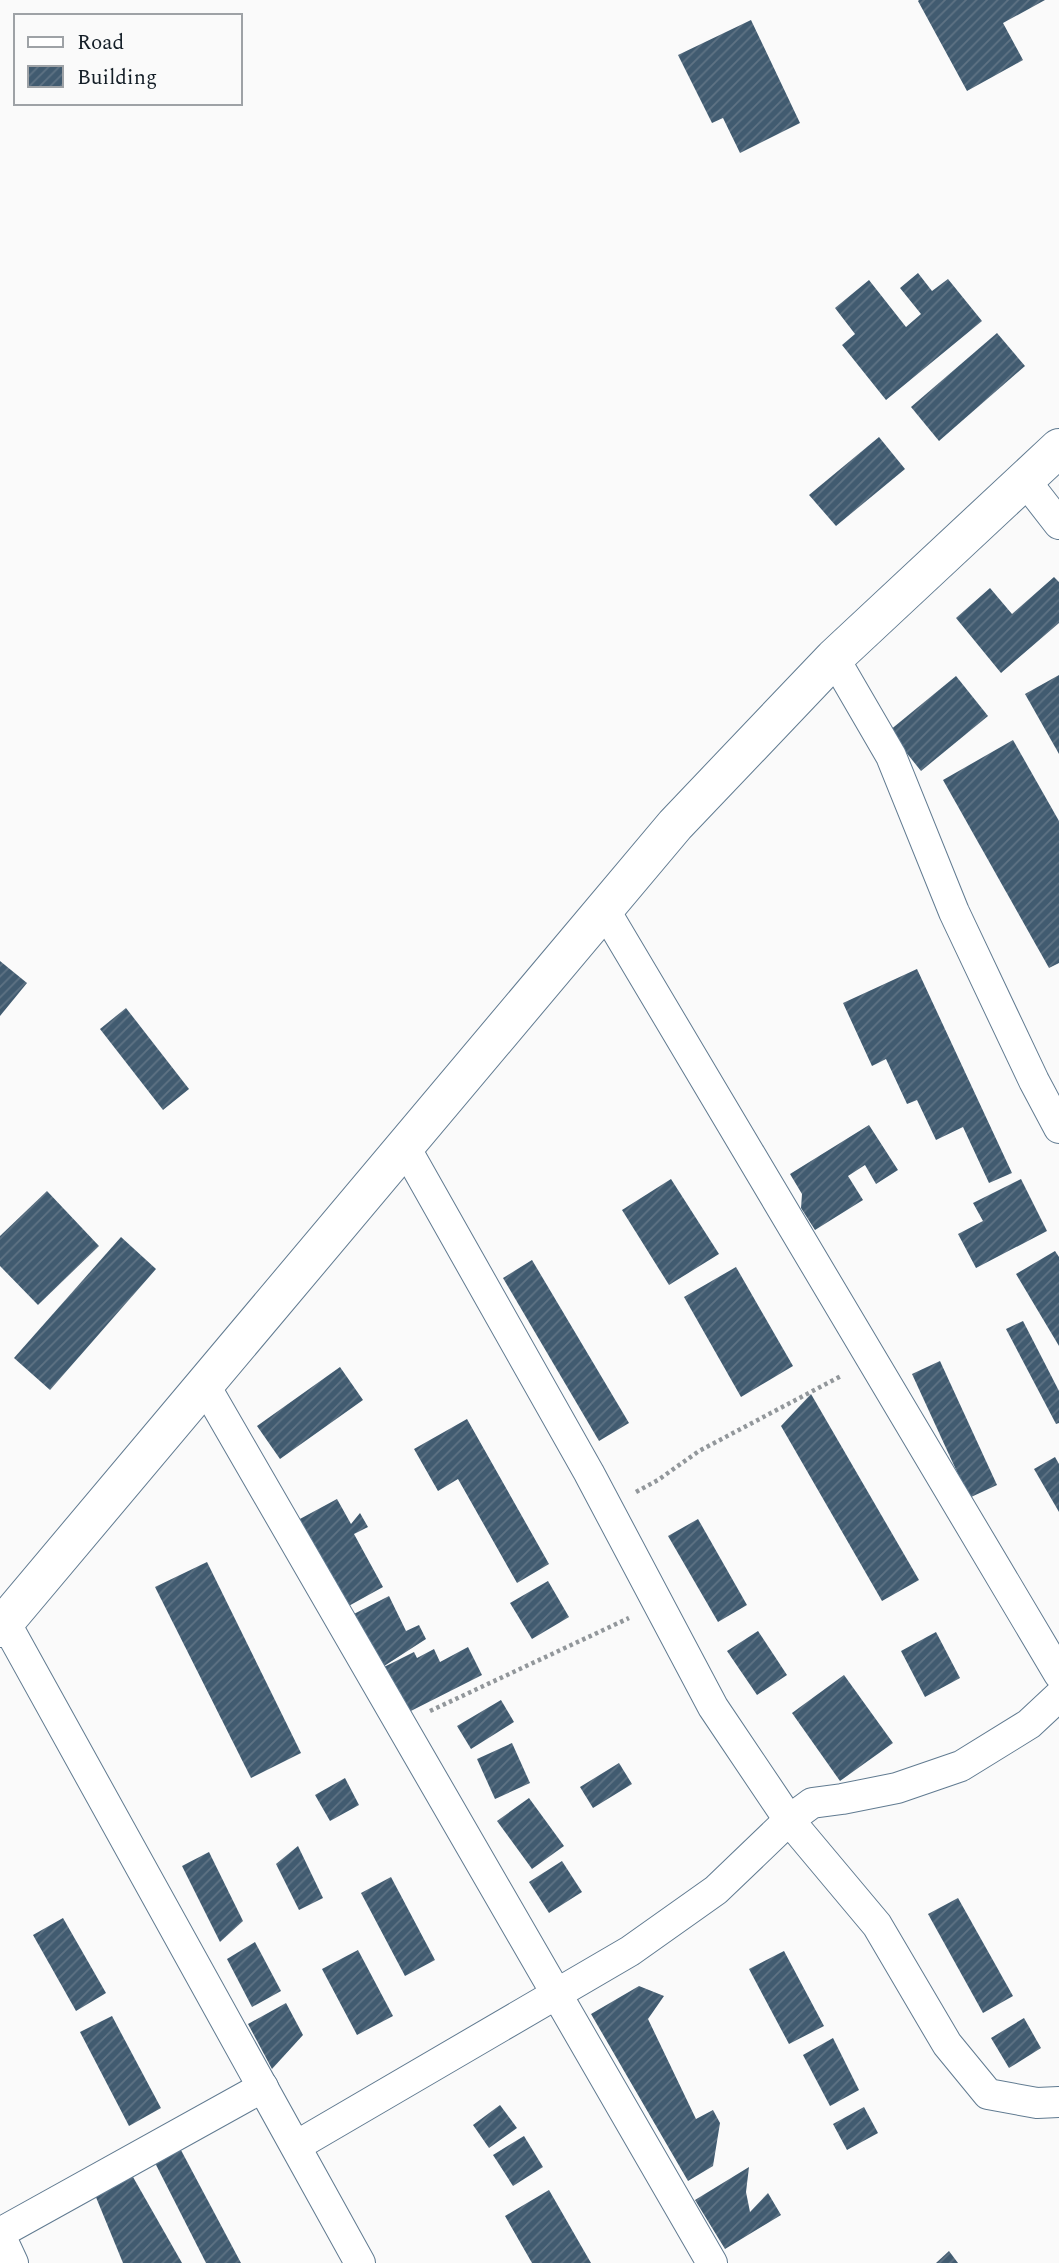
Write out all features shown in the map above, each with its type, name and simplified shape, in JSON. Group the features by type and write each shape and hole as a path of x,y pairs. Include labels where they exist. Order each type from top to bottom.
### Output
{"main road":[{"path":"2,1625 675,825 834,658 1059,448"}],"street":[{"path":"1024,479 1059,524"},
{"path":"834,658 891,756 954,912 1059,1128"},
{"path":"604,909 1059,1674"},
{"path":"405,1147 607,1507 713,1707 789,1820 877,1925 947,2044 988,2094 1037,2103 1059,2102"},
{"path":"204,1384 712,2263"},
{"path":"2,1625 360,2263"},
{"path":"296,2146 630,1951 716,1890 789,1820 812,1803 842,1800 897,1788 961,1766 1029,1724 1059,1696"},
{"path":"13,2263 0,2234 263,2087"}],"path":[{"path":"607,1507 658,1480 699,1451 825,1387 871,1358"},
{"path":"401,1724 659,1604"}],"building":[{"path":"919,0 1045,0 1003,23 1023,60 967,91"},
{"path":"751,20 800,123 740,153 723,118 712,123 678,55"},
{"path":"918,273 932,291 948,279 982,321 886,400 842,345 855,334 835,308 869,280 906,327 921,314 900,288"},
{"path":"997,333 1025,366 939,441 911,407"},
{"path":"879,437 905,469 836,526 809,495"},
{"path":"1054,577 1059,582 1059,623 1001,673 956,618 990,588 1012,614"},
{"path":"1059,675 1059,754 1025,694"},
{"path":"956,676 988,716 921,771 889,731"},
{"path":"1013,740 1059,821 1059,963 1049,968 943,780"},
{"path":"0,961 27,983 0,1016"},
{"path":"917,969 1012,1173 989,1183 963,1127 936,1140 917,1100 907,1104 886,1059 872,1066 843,1003"},
{"path":"126,1008 189,1089 163,1110 100,1029"},
{"path":"869,1125 898,1170 876,1184 865,1165 848,1176 863,1200 815,1230 801,1208 802,1194 790,1174"},
{"path":"671,1179 719,1254 669,1285 622,1210"},
{"path":"1021,1179 1047,1231 976,1268 958,1234 983,1221 973,1203"},
{"path":"47,1191 99,1246 38,1305 0,1266 0,1236"},
{"path":"121,1237 156,1269 50,1390 14,1358"},
{"path":"1055,1251 1059,1257 1059,1346 1016,1274"},
{"path":"532,1260 629,1423 599,1441 503,1278"},
{"path":"736,1267 793,1366 741,1397 684,1297"},
{"path":"1023,1321 1059,1391 1059,1423 1056,1424 1006,1329"},
{"path":"940,1361 997,1485 969,1498 912,1374"},
{"path":"340,1367 363,1400 280,1459 257,1426"},
{"path":"811,1394 919,1580 882,1601 781,1426"},
{"path":"467,1419 549,1564 517,1583 458,1479 438,1491 414,1449"},
{"path":"1055,1457 1059,1464 1059,1512 1034,1469"},
{"path":"337,1499 351,1524 360,1513 368,1527 354,1534 383,1587 345,1608 298,1520"},
{"path":"698,1519 747,1605 718,1622 668,1536"},
{"path":"207,1562 301,1753 251,1778 155,1587"},
{"path":"548,1581 569,1617 532,1639 510,1603"},
{"path":"389,1596 406,1631 419,1625 426,1639 378,1670 414,1652 417,1658 434,1649 440,1662 468,1647 482,1675 397,1718 350,1616"},
{"path":"758,1631 787,1675 757,1695 727,1651"},
{"path":"936,1632 960,1678 925,1697 901,1651"},
{"path":"844,1675 893,1743 840,1781 792,1713"},
{"path":"501,1700 514,1722 471,1749 457,1726"},
{"path":"512,1743 530,1783 495,1799 477,1759"},
{"path":"619,1763 632,1784 593,1808 580,1787"},
{"path":"345,1778 359,1805 330,1821 315,1795"},
{"path":"529,1798 564,1846 532,1869 497,1821"},
{"path":"298,1846 323,1898 299,1910 276,1864"},
{"path":"209,1852 243,1921 220,1942 182,1866"},
{"path":"562,1861 582,1892 549,1913 529,1882"},
{"path":"391,1877 435,1960 405,1976 361,1893"},
{"path":"958,1898 1013,1996 983,2013 928,1914"},
{"path":"63,1918 106,1993 76,2011 33,1935"},
{"path":"255,1942 281,1991 252,2007 227,1959"},
{"path":"358,1950 393,2016 357,2035 322,1969"},
{"path":"784,1951 824,2026 789,2044 749,1969"},
{"path":"639,1986 664,1996 648,2019 696,2119 713,2110 720,2123 713,2166 688,2181 591,2014"},
{"path":"286,2003 303,2035 272,2069 248,2024"},
{"path":"112,2016 161,2108 129,2126 80,2032"},
{"path":"1024,2018 1041,2048 1009,2068 991,2038"},
{"path":"833,2038 859,2090 830,2106 803,2055"},
{"path":"500,2105 517,2128 489,2148 473,2125"},
{"path":"864,2107 878,2133 847,2150 833,2124"},
{"path":"524,2136 543,2167 513,2186 493,2155"},
{"path":"174,2137 241,2263 206,2263 152,2157"},
{"path":"749,2167 746,2192 750,2212 768,2193 781,2215 725,2249 695,2200"},
{"path":"129,2170 182,2263 123,2263 93,2190"},
{"path":"549,2190 591,2263 532,2263 505,2216"},
{"path":"949,2251 958,2263 936,2263"}]}
